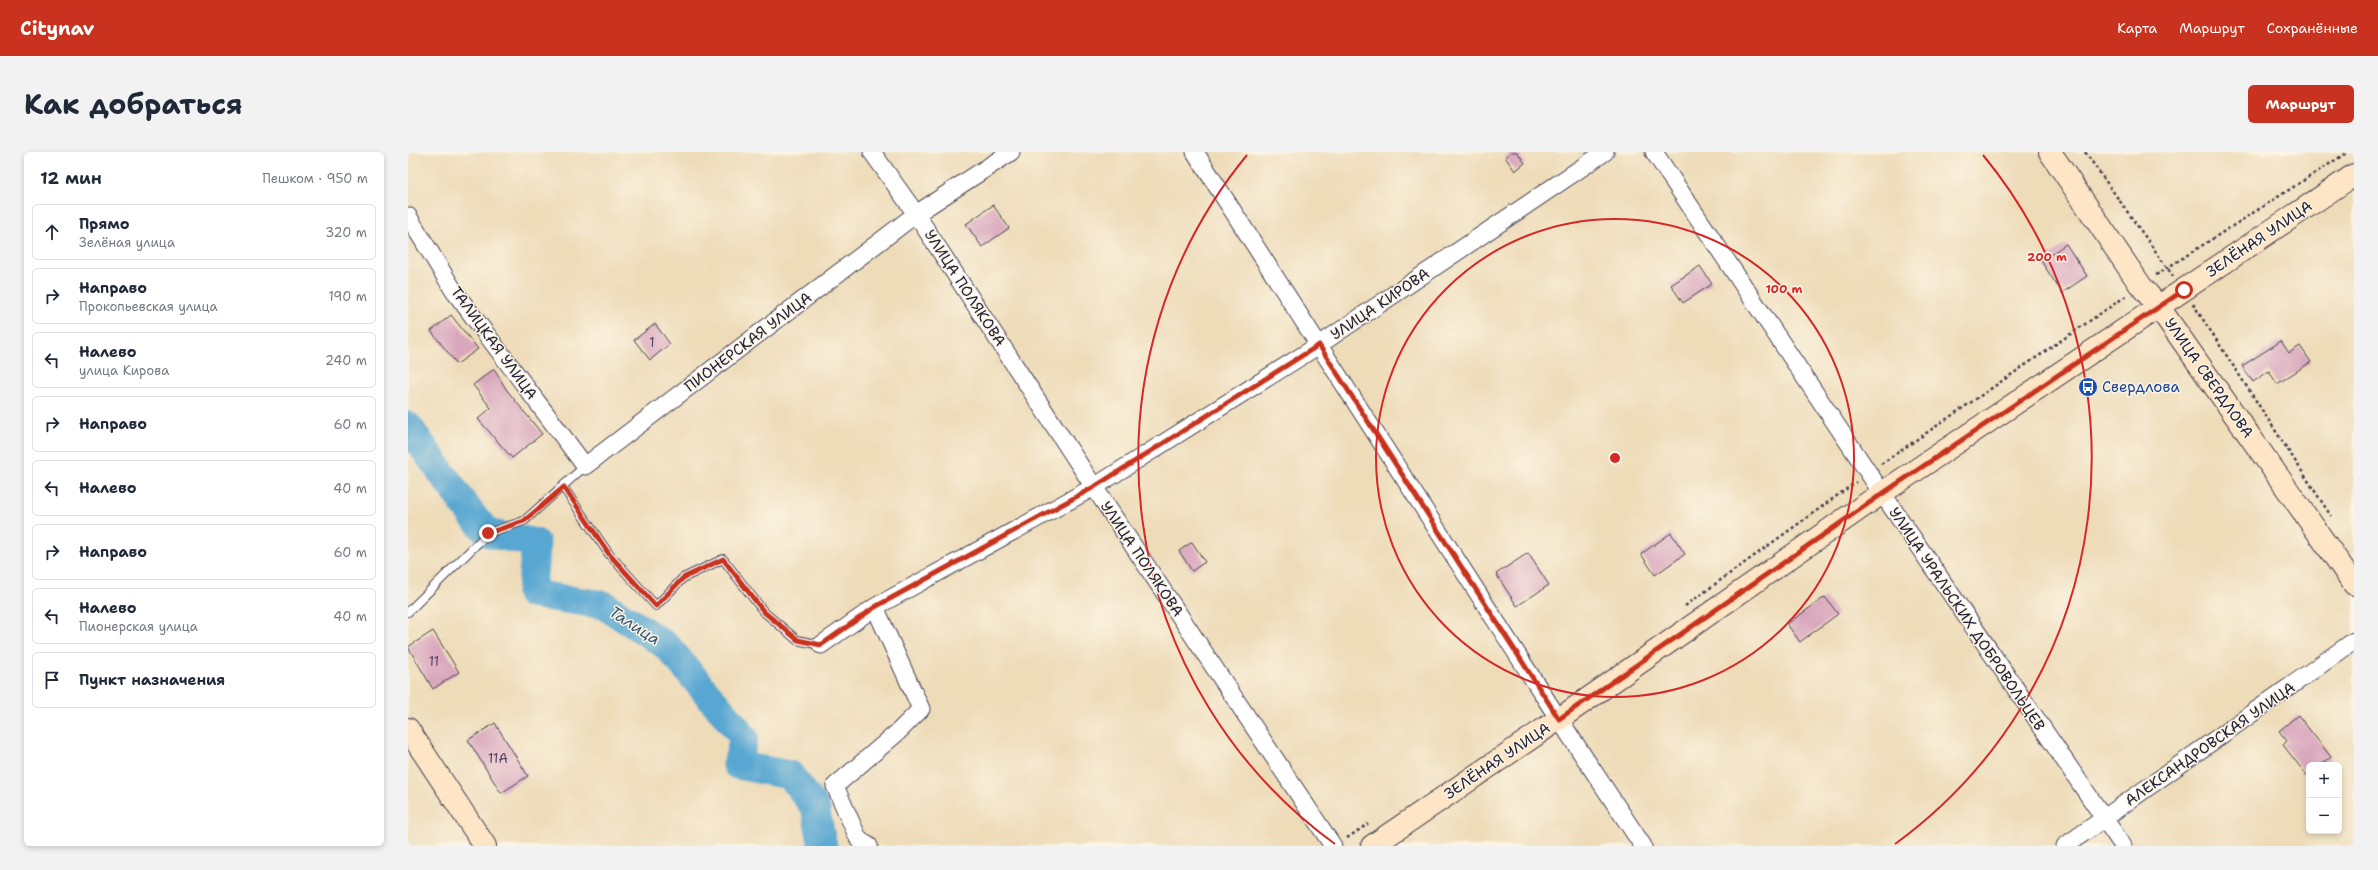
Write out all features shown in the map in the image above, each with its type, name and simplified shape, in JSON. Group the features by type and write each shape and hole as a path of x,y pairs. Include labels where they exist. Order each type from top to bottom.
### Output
{"main road":[{"name":"УЛИЦА СВЕРДЛОВА","path":"2050,152 2141,286 2158,306 2354,584"},
{"name":"ЗЕЛЁНАЯ УЛИЦА","path":"1372,846 1559,719 1882,494 2158,306 2354,175"},
{"path":"408,729 485,846"}],"street":[{"name":"УЛИЦА ПОЛЯКОВА","path":"872,152 916,214 1094,487 1337,844"},
{"name":"ПИОНЕРСКАЯ УЛИЦА","path":"585,466 916,214 1011,152"},
{"path":"1195,152 1559,719 1643,846"},
{"name":"УЛИЦА КИРОВА","path":"821,645 875,607 1094,487 1319,345 1605,152"},
{"name":"УЛИЦА УРАЛЬСКИХ ДОБРОВОЛЬЦЕВ","path":"1654,152 1882,494 2123,846"},
{"name":"ТАЛИЦКАЯ УЛИЦА","path":"408,216 454,291 585,466"},
{"path":"869,846 859,840 835,786 898,732 921,709 875,607"},
{"name":"АЛЕКСАНДРОВСКАЯ УЛИЦА","path":"2065,846 2354,641"}],"lane":[{"name":"ПИОНЕРСКАЯ УЛИЦА","path":"408,612 488,533 524,521 564,487 585,466"},
{"path":"564,487 609,554 656,606 683,578 723,559 764,612 798,640 821,645"}],"path":[{"path":"2085,152 2166,267 2184,290 2333,518"},
{"path":"1683,607 1868,473 2141,286 2166,267 2348,152"},
{"path":"1337,844 1374,820"}],"building":[{"path":"1511,152 1517,152 1525,163 1515,171 1505,157"},
{"path":"993,205 1009,228 982,247 966,224"},
{"path":"2066,244 2087,276 2062,293 2041,261"},
{"path":"1700,266 1712,284 1683,303 1671,285"},
{"path":"451,315 478,349 457,364 431,331"},
{"path":"655,324 670,344 650,360 634,340"},
{"path":"2281,341 2289,353 2300,346 2311,362 2277,384 2269,371 2253,382 2242,366"},
{"path":"494,369 506,389 542,434 512,458 478,419 491,408 473,385"},
{"path":"1671,533 1685,554 1655,575 1641,554"},
{"path":"1192,542 1205,562 1192,571 1179,551"},
{"path":"1528,553 1549,585 1517,606 1496,574"},
{"path":"1825,597 1838,614 1800,642 1787,624"},
{"path":"433,631 459,672 433,689 408,647"},
{"path":"2298,715 2331,757 2325,762 2306,762 2306,774 2283,745 2287,741 2279,731"},
{"path":"495,723 528,776 501,793 468,740"}],"waterway":[{"name":"Талица","path":"408,426 472,515 488,533 536,543 531,594 604,605 667,646 744,737 737,765 790,775 815,807 823,846"}],"place":[{"name":"Свердлова","path":"2088,387"}],"route":[{"path":"488,533 524,521 564,487 609,554 656,606 683,578 709,564 723,559 764,612 798,640 821,645 875,607 1094,487 1319,345 1559,719 1882,494 2184,290"}]}
